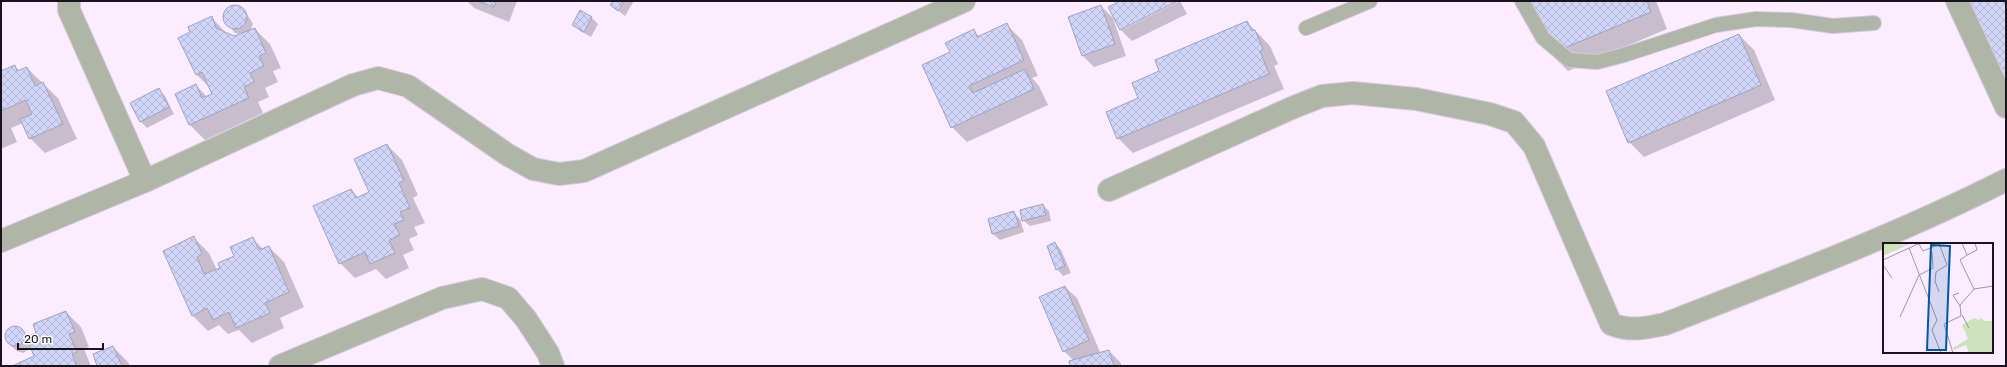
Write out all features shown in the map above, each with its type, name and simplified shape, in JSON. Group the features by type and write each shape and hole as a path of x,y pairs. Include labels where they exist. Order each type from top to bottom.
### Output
{"street":[{"path":"70,1 69,10 145,181"},
{"path":"1,241 145,181 353,85 378,78 408,86 508,155 533,168 559,174 584,171 964,1"},
{"path":"1957,1 2006,107"},
{"path":"1109,190 1279,113 1322,96 1353,93 1416,99 1490,114 1514,122 1534,146 1611,324 1623,329 1636,329 1665,324 1850,251 1969,199 2006,180"},
{"path":"280,366 442,298 482,289 508,298 526,318 548,353 553,366"}],"lane":[{"path":"1306,28 1370,1"},
{"path":"1522,1 1543,38 1569,60 1597,62 1624,55 1716,25 1756,19 1791,20 1833,26 1874,23"}],"building":[{"path":"477,1 496,1 494,7"},
{"path":"613,1 624,1 618,11 610,5"},
{"path":"1120,1 1176,2 1120,30 1108,7"},
{"path":"1528,1 1647,1 1651,12 1550,54"},
{"path":"1959,1 2004,1 2006,4 2006,100"},
{"path":"235,5 240,6 246,12 246,22 240,28 235,29 230,28 224,22 223,17 224,12 230,6"},
{"path":"1101,5 1115,44 1082,56 1068,17"},
{"path":"580,10 592,17 584,32 572,25"},
{"path":"212,16 216,28 234,36 255,28 266,53 259,56 264,66 250,73 254,82 244,87 249,98 189,125 175,94 196,84 202,98 212,94 202,72 196,75 178,38 190,32 188,27"},
{"path":"1247,21 1252,31 1255,30 1263,49 1260,51 1269,74 1117,139 1106,112 1138,98 1132,83 1159,71 1155,60"},
{"path":"1007,23 1024,60 969,86 973,93 1025,69 1034,89 951,128 922,65 950,52 945,43 974,29 977,37"},
{"path":"1739,34 1761,85 1628,143 1606,91"},
{"path":"15,65 17,71 27,67 35,86 43,82 63,124 29,139 20,119 32,114 26,100 1,111 1,71"},
{"path":"159,88 169,107 140,122 130,103"},
{"path":"387,144 404,180 399,183 410,208 400,212 404,220 394,224 400,235 389,240 395,253 370,264 365,252 339,264 313,206 351,189 356,198 369,192 354,159"},
{"path":"1043,204 1046,215 1022,221 1020,210"},
{"path":"1014,211 1019,226 992,234 988,219"},
{"path":"194,236 202,254 197,257 204,274 220,268 218,263 234,256 230,247 253,237 259,250 269,246 289,292 265,303 270,313 236,328 229,312 213,320 207,308 192,316 163,251"},
{"path":"1055,242 1065,266 1056,270 1047,246"},
{"path":"1065,286 1089,340 1063,352 1039,297"},
{"path":"66,311 75,332 69,334 77,352 72,354 77,366 12,366 34,356 26,337 36,333 33,324"},
{"path":"15,326 22,329 25,336 22,343 15,346 8,343 5,336 8,329"},
{"path":"113,346 122,366 97,366 93,354"},
{"path":"1109,350 1114,366 1070,366 1069,361"}]}
